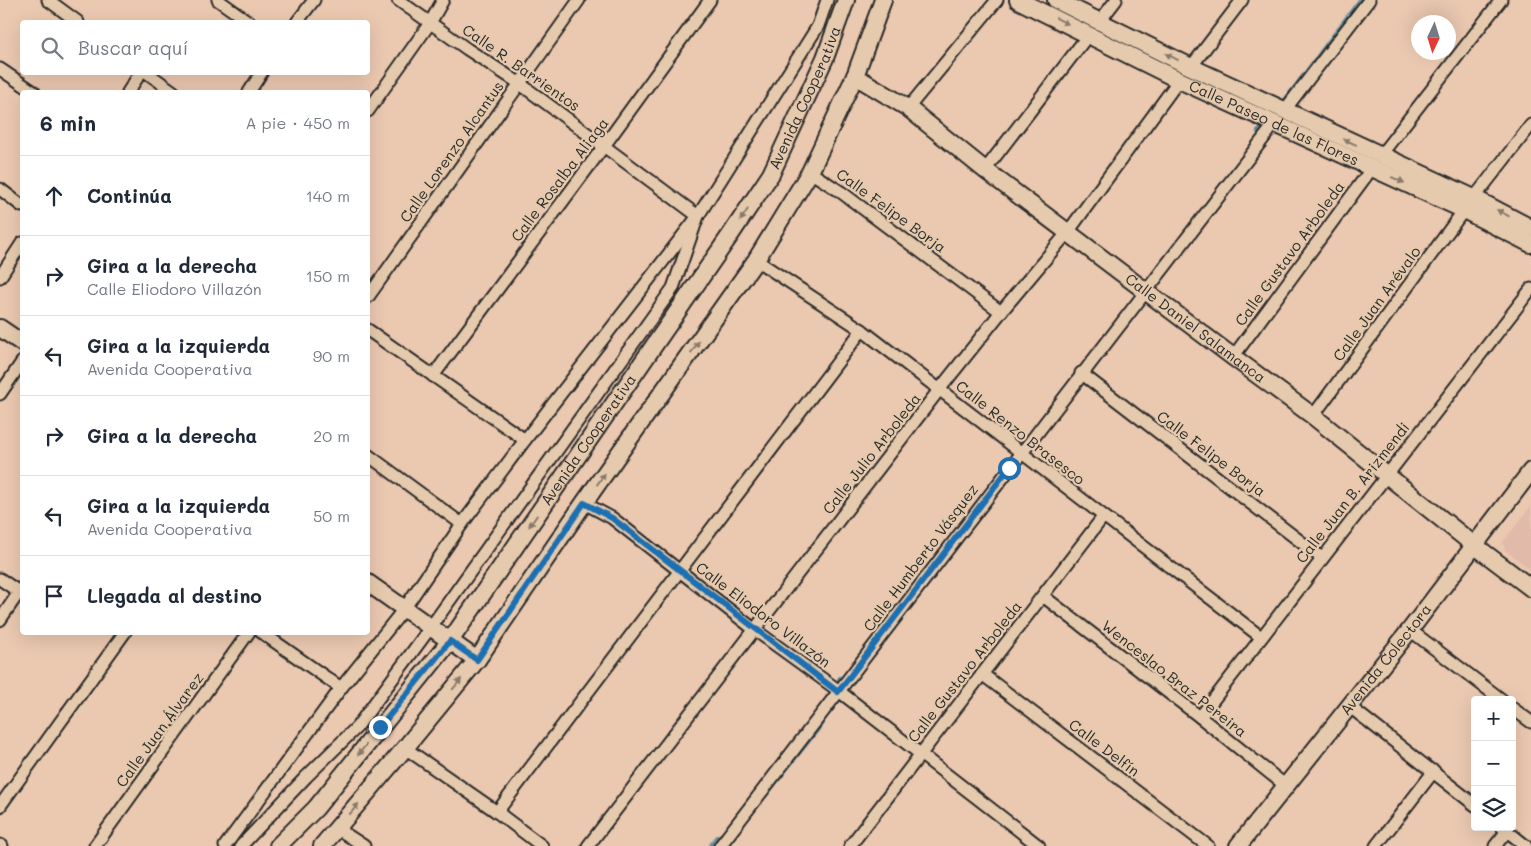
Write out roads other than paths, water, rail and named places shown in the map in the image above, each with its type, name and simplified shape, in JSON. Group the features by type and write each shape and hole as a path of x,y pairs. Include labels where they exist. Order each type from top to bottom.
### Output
{"street":[{"path":"48,0 75,20"},
{"path":"218,0 246,20"},
{"path":"299,20 314,0"},
{"name":"Calle R. Barrientos","path":"398,0 519,83 698,216"},
{"path":"370,107 430,23 443,0"},
{"name":"Calle Lorenzo Alcantus","path":"370,294 579,0"},
{"name":"Calle Rosalba Aliaga","path":"433,376 710,0"},
{"path":"225,846 341,688 404,609 462,524 525,440 698,216 818,26 827,0"},
{"name":"Avenida Cooperativa","path":"278,846 316,808 450,641 710,265 770,174 825,58 846,0"},
{"path":"322,846 477,660 584,503 756,260 810,172 855,76 883,0"},
{"path":"908,108 997,0"},
{"name":"Calle Paseo de las Flores","path":"1018,0 1179,80 1280,116"},
{"name":"Calle Paseo de las Flores","path":"1056,0 1191,67 1280,116 1469,204 1531,228"},
{"path":"985,170 1116,0"},
{"path":"1179,80 1242,0"},
{"name":"Calle Humberto Vásquez","path":"720,846 1369,0"},
{"name":"Calle Gustavo Arboleda","path":"1233,358 1376,162 1501,0"},
{"path":"0,69 31,90"},
{"path":"129,90 139,75"},
{"path":"150,75 171,90"},
{"path":"250,90 260,75"},
{"name":"Calle Daniel Salamanca","path":"855,76 908,108 985,170 1233,358 1313,416 1474,545 1531,588"},
{"name":"Calle Julio Arboleda","path":"588,846 940,390 1001,312 1068,232 1179,80"},
{"name":"Calle Juan Arévalo","path":"1313,416 1469,204 1531,125"},
{"name":"Calle Felipe Borja","path":"810,172 842,192 1001,312"},
{"path":"0,189 20,204"},
{"name":"Calle Paseo de las Flores","path":"1469,204 1531,244"},
{"path":"241,846 306,777 357,727 430,628 673,288 698,216"},
{"path":"0,277 20,246"},
{"name":"Calle Renzo Brasesco","path":"756,260 862,330 1261,637"},
{"name":"Calle Juan B. Arizmendi","path":"1200,717 1531,289"},
{"path":"0,328 20,342"},
{"path":"497,812 862,330"},
{"path":"370,331 525,440"},
{"path":"0,394 20,365"},
{"name":"Calle Felipe Borja","path":"1081,374 1322,558"},
{"path":"370,456 462,524"},
{"name":"Avenida Colectora","path":"1238,846 1410,630 1531,471"},
{"name":"Calle Eliodoro Villazón","path":"584,503 608,516 1039,846"},
{"name":"Calle Gustavo Arboleda","path":"853,842 1103,517"},
{"path":"0,579 20,589"},
{"path":"370,584 477,660"},
{"path":"0,620 20,591"},
{"name":"Wenceslao Braz Pereira","path":"1043,596 1286,786"},
{"path":"1410,630 1497,696"},
{"path":"0,806 123,635"},
{"name":"Calle Juan Álvarez","path":"95,846 247,635"},
{"path":"266,635 341,688"},
{"name":"Calle Delfín","path":"982,674 1208,846"},
{"path":"1349,706 1471,802"},
{"path":"1516,711 1531,722"},
{"path":"405,748 542,846"},
{"path":"1376,846 1434,771"},
{"path":"338,829 364,846"},
{"path":"1495,846 1503,831"},
{"path":"1507,831 1526,846"},
{"path":"853,842 865,846"}],"waterway":[{"path":"1282,104 1360,0"},
{"path":"1258,132 1265,124"},
{"path":"829,700 840,678"},
{"path":"765,796 824,719"},
{"path":"710,846 717,837 726,833"}]}
